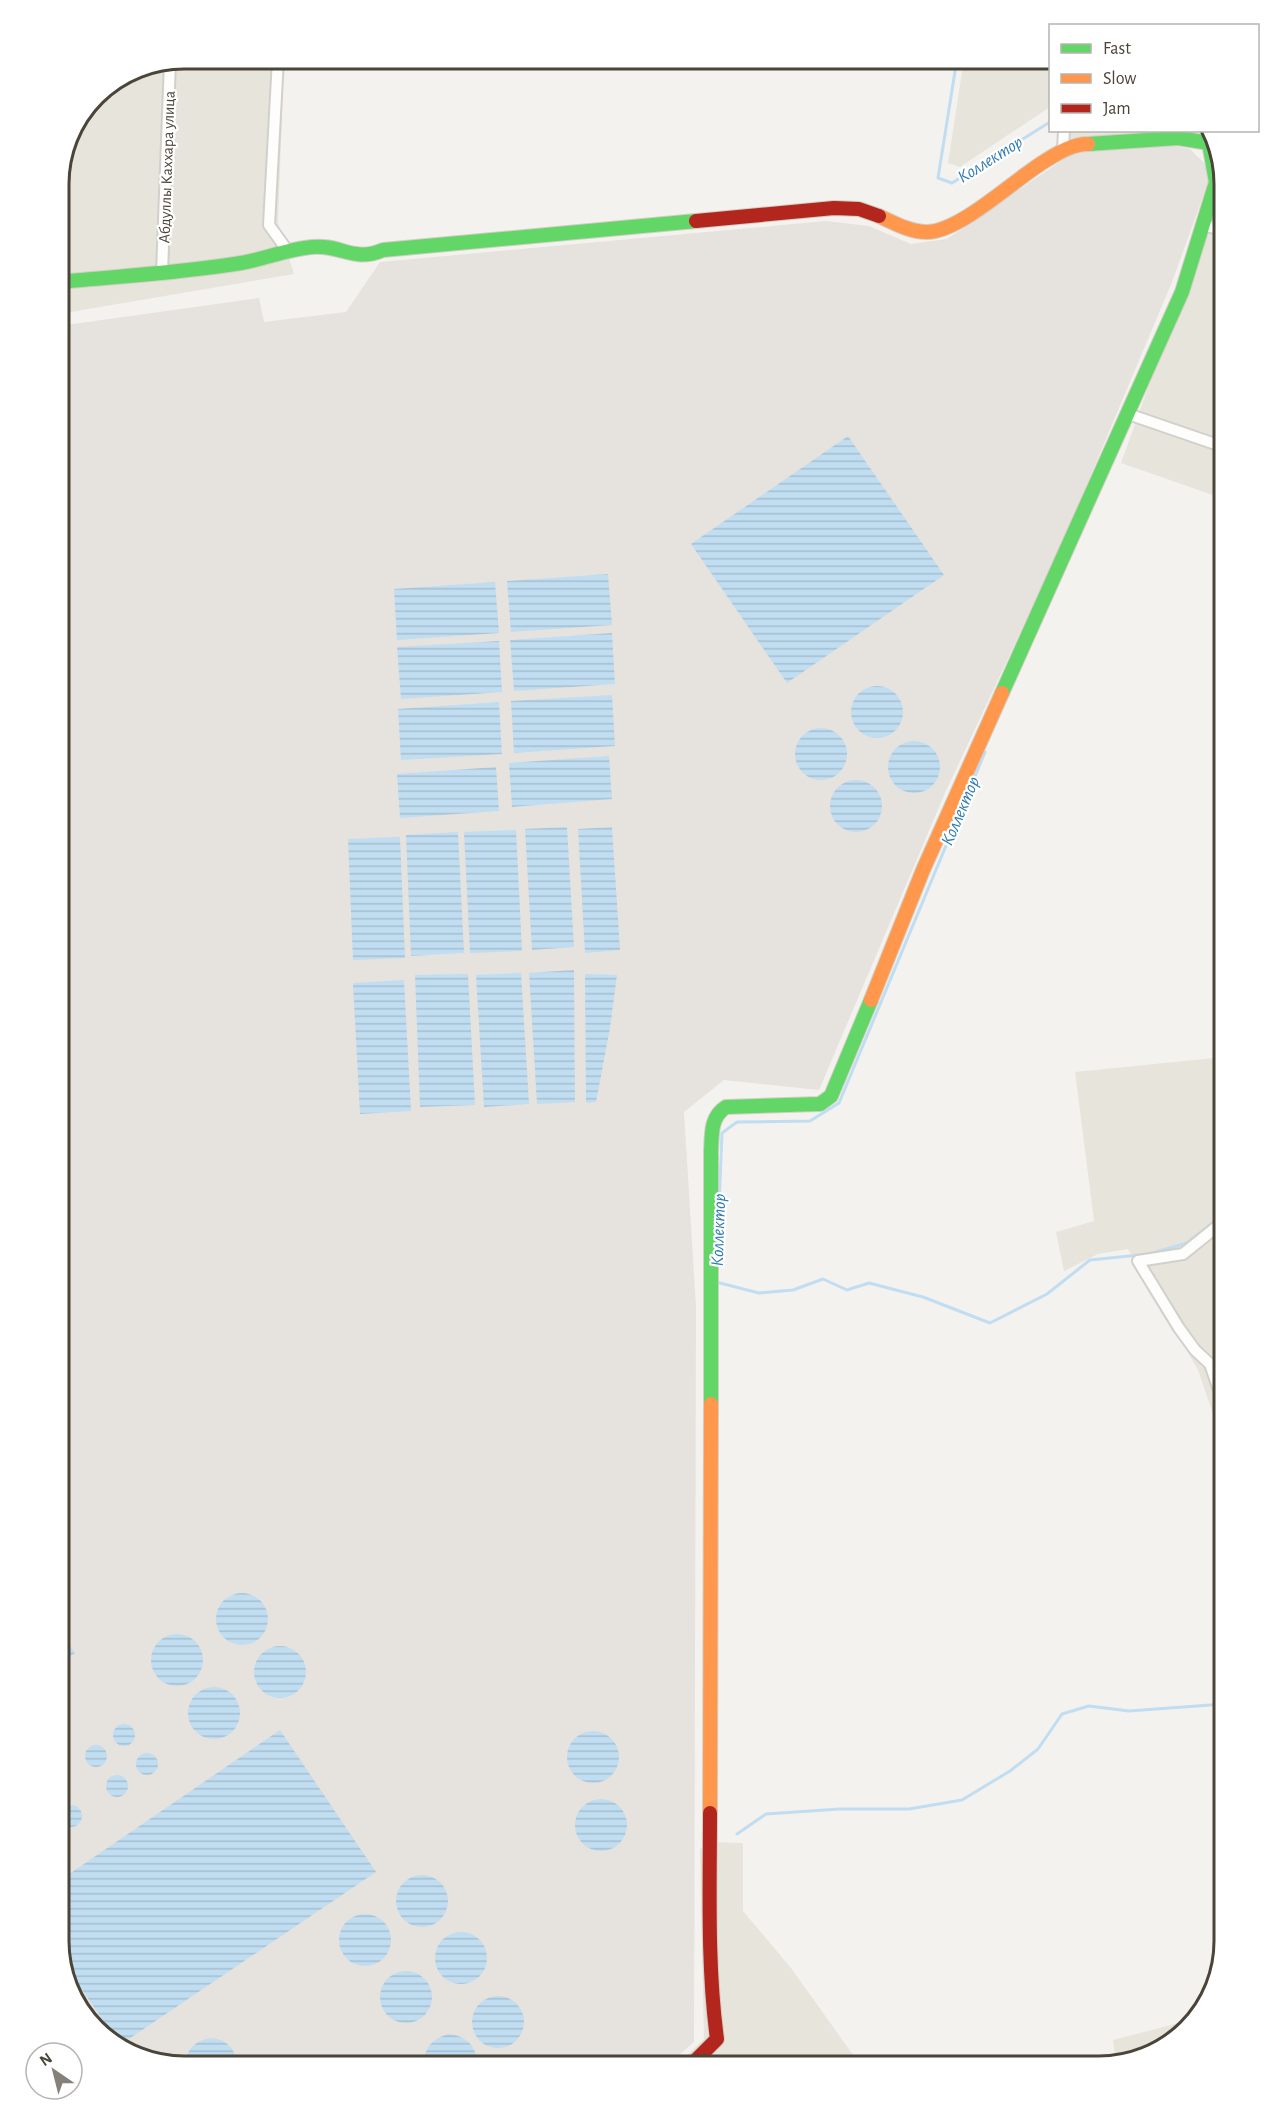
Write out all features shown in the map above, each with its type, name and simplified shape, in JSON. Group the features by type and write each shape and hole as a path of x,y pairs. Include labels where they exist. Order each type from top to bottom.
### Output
{"street":[{"path":"277,69 269,225 287,250"},
{"name":"Абдуллы Каххара улица","path":"162,273 170,70"},
{"path":"1063,150 1064,132"},
{"path":"69,281 243,263 287,250 328,246 367,256 383,250 834,208 860,210 908,228 924,232 935,231 947,228 967,217 1063,150 1080,144 1178,138 1205,140"},
{"path":"700,2056 717,2039 710,1960 711,1152 713,1124 718,1111 726,1107 820,1104 831,1096 923,870 1182,292 1214,188"},
{"path":"1202,225 1214,228"},
{"path":"1128,414 1214,444"},
{"path":"1214,1229 1184,1254 1138,1261 1179,1328 1195,1350 1210,1364 1214,1376"}],"shaded area":[{"path":"284,69 278,223 294,274 69,312 69,176 73,154 84,126 108,97 120,88 161,71"},
{"path":"962,69 1049,69 1049,108 960,167 948,163"},
{"path":"1066,132 1153,132 1153,137 1065,138"},
{"path":"1169,145 1190,149 1210,169 1209,180 1172,282 1063,541 945,793 819,1090 724,1080 684,1112 696,1307 694,2042 678,2056 176,2056 161,2054 133,2044 108,2028 88,2005 73,1971 69,1942 69,325 259,298 264,322 346,312 380,262 826,221 869,226 911,244 947,239 1067,157 1087,146"},
{"path":"1214,204 1214,496 1121,463"},
{"path":"1214,1058 1214,1417 1198,1370 1128,1249 1098,1254 1064,1271 1056,1232 1094,1221 1075,1072"},
{"path":"713,1842 743,1843 743,1911 791,1968 854,2056 686,2056 704,2039 700,1849"},
{"path":"1180,2022 1163,2037 1129,2052 1115,2055 1113,2040"}],"water":[{"path":"848,436 944,575 787,683 691,544"},
{"path":"608,574 612,625 511,632 507,581"},
{"path":"495,582 499,633 397,640 394,589"},
{"path":"612,633 615,684 514,691 510,640"},
{"path":"499,641 502,692 401,699 397,647"},
{"path":"872,686 882,686 891,690 899,698 903,712 899,726 891,734 882,738 872,738 863,734 855,726 851,717 851,707 855,698 863,690"},
{"path":"612,695 615,746 514,753 511,701"},
{"path":"499,702 502,754 401,760 398,709"},
{"path":"816,728 826,728 835,732 843,740 847,754 843,768 835,776 826,780 816,780 807,776 799,768 795,759 795,749 799,740 807,732"},
{"path":"909,741 919,741 928,745 936,753 940,767 936,781 928,789 919,793 909,793 900,789 892,781 888,772 888,762 892,753 900,745"},
{"path":"609,756 612,799 512,807 509,763"},
{"path":"496,767 499,811 400,818 397,774"},
{"path":"851,780 861,780 870,784 878,792 882,806 878,820 870,828 861,832 851,832 842,828 834,820 830,811 830,801 834,792 842,784"},
{"path":"567,827 574,947 532,950 525,829"},
{"path":"612,827 620,950 585,953 578,829"},
{"path":"516,830 522,951 470,953 464,832"},
{"path":"458,832 464,953 411,956 406,835"},
{"path":"400,837 405,958 353,960 348,839"},
{"path":"574,970 575,1102 537,1104 529,973"},
{"path":"521,973 529,1104 484,1107 476,975"},
{"path":"468,974 475,1105 420,1107 415,975"},
{"path":"585,974 617,975 596,1102 586,1103"},
{"path":"404,980 411,1111 360,1114 353,983"},
{"path":"237,1593 247,1593 256,1597 264,1605 268,1619 264,1633 256,1641 247,1645 237,1645 228,1641 220,1633 216,1624 216,1614 220,1605 228,1597"},
{"path":"172,1634 182,1634 191,1638 199,1646 203,1660 199,1674 191,1682 182,1686 172,1686 163,1682 155,1674 151,1665 151,1655 155,1646 163,1638"},
{"path":"69,1645 75,1653 69,1657"},
{"path":"275,1646 285,1646 294,1650 302,1658 306,1672 302,1686 294,1694 285,1698 275,1698 266,1694 258,1686 254,1677 254,1667 258,1658 266,1650"},
{"path":"209,1687 219,1687 228,1691 236,1699 240,1713 236,1727 228,1735 219,1739 209,1739 200,1735 192,1727 188,1718 188,1708 192,1699 200,1691"},
{"path":"124,1724 132,1727 135,1735 132,1743 124,1746 116,1743 113,1735 116,1727"},
{"path":"280,1730 376,1872 127,2041 109,2029 77,1983 73,1971 69,1942 69,1874"},
{"path":"588,1731 598,1731 607,1735 615,1743 619,1757 615,1771 607,1779 598,1783 588,1783 579,1779 571,1771 567,1762 567,1752 571,1743 579,1735"},
{"path":"96,1745 104,1748 107,1756 104,1764 96,1767 88,1764 85,1756 88,1748"},
{"path":"147,1753 155,1756 158,1764 155,1772 147,1775 139,1772 136,1764 139,1756"},
{"path":"117,1775 125,1778 128,1786 125,1794 117,1797 109,1794 106,1786 109,1778"},
{"path":"596,1799 606,1799 615,1803 623,1811 627,1825 623,1839 615,1847 606,1851 596,1851 587,1847 579,1839 575,1830 575,1820 579,1811 587,1803"},
{"path":"69,1806 79,1808 81,1812 79,1824 69,1826"},
{"path":"417,1875 427,1875 436,1879 444,1887 448,1901 444,1915 436,1923 427,1927 417,1927 408,1923 400,1915 396,1906 396,1896 400,1887 408,1879"},
{"path":"360,1914 370,1914 379,1918 387,1926 391,1940 387,1954 379,1962 370,1966 360,1966 351,1962 343,1954 339,1945 339,1935 343,1926 351,1918"},
{"path":"456,1932 466,1932 475,1936 483,1944 487,1958 483,1972 475,1980 466,1984 456,1984 447,1980 439,1972 435,1963 435,1953 439,1944 447,1936"},
{"path":"401,1971 411,1971 420,1975 428,1983 432,1997 428,2011 420,2019 411,2023 401,2023 392,2019 384,2011 380,2002 380,1992 384,1983 392,1975"},
{"path":"493,1996 503,1996 512,2000 520,2008 524,2022 520,2036 512,2044 503,2048 493,2048 484,2044 476,2036 472,2027 472,2017 476,2008 484,2000"},
{"path":"449,2034 461,2037 474,2048 476,2056 425,2056 427,2049 438,2038"},
{"path":"210,2038 221,2040 230,2046 235,2056 187,2056 199,2041"}],"waterway":[{"name":"Коллектор","path":"955,69 938,178 952,183 1049,123"},
{"name":"Коллектор","path":"718,1231 722,1133 737,1122 810,1121 839,1103 985,752"},
{"name":"Коллектор","path":"716,1282 759,1293 793,1290 823,1279 847,1290 869,1283 923,1297 990,1323 1047,1294 1090,1260 1149,1254 1187,1243 1214,1222"},
{"path":"737,1834 766,1814 840,1809 909,1809 962,1800 1010,1771 1038,1749 1062,1714 1089,1706 1129,1711 1214,1705"}],"traffic: fast":[{"path":"1088,144 1178,138 1206,143"},
{"path":"1002,693 1182,292 1214,188"},
{"path":"69,281 218,266 312,247 331,248 363,255 383,250 696,221"},
{"path":"711,1404 711,1152 714,1121 726,1107 820,1104 831,1096 871,1000"}],"traffic: slow":[{"path":"879,216 914,230 927,232 940,230 971,214 1055,155 1071,147 1088,144"},
{"path":"871,1000 923,870 1002,693"},
{"path":"710,1813 711,1404"}],"traffic: jam":[{"path":"696,221 834,208 859,209 879,216"},
{"path":"700,2056 717,2039 710,1954 710,1813"}]}
